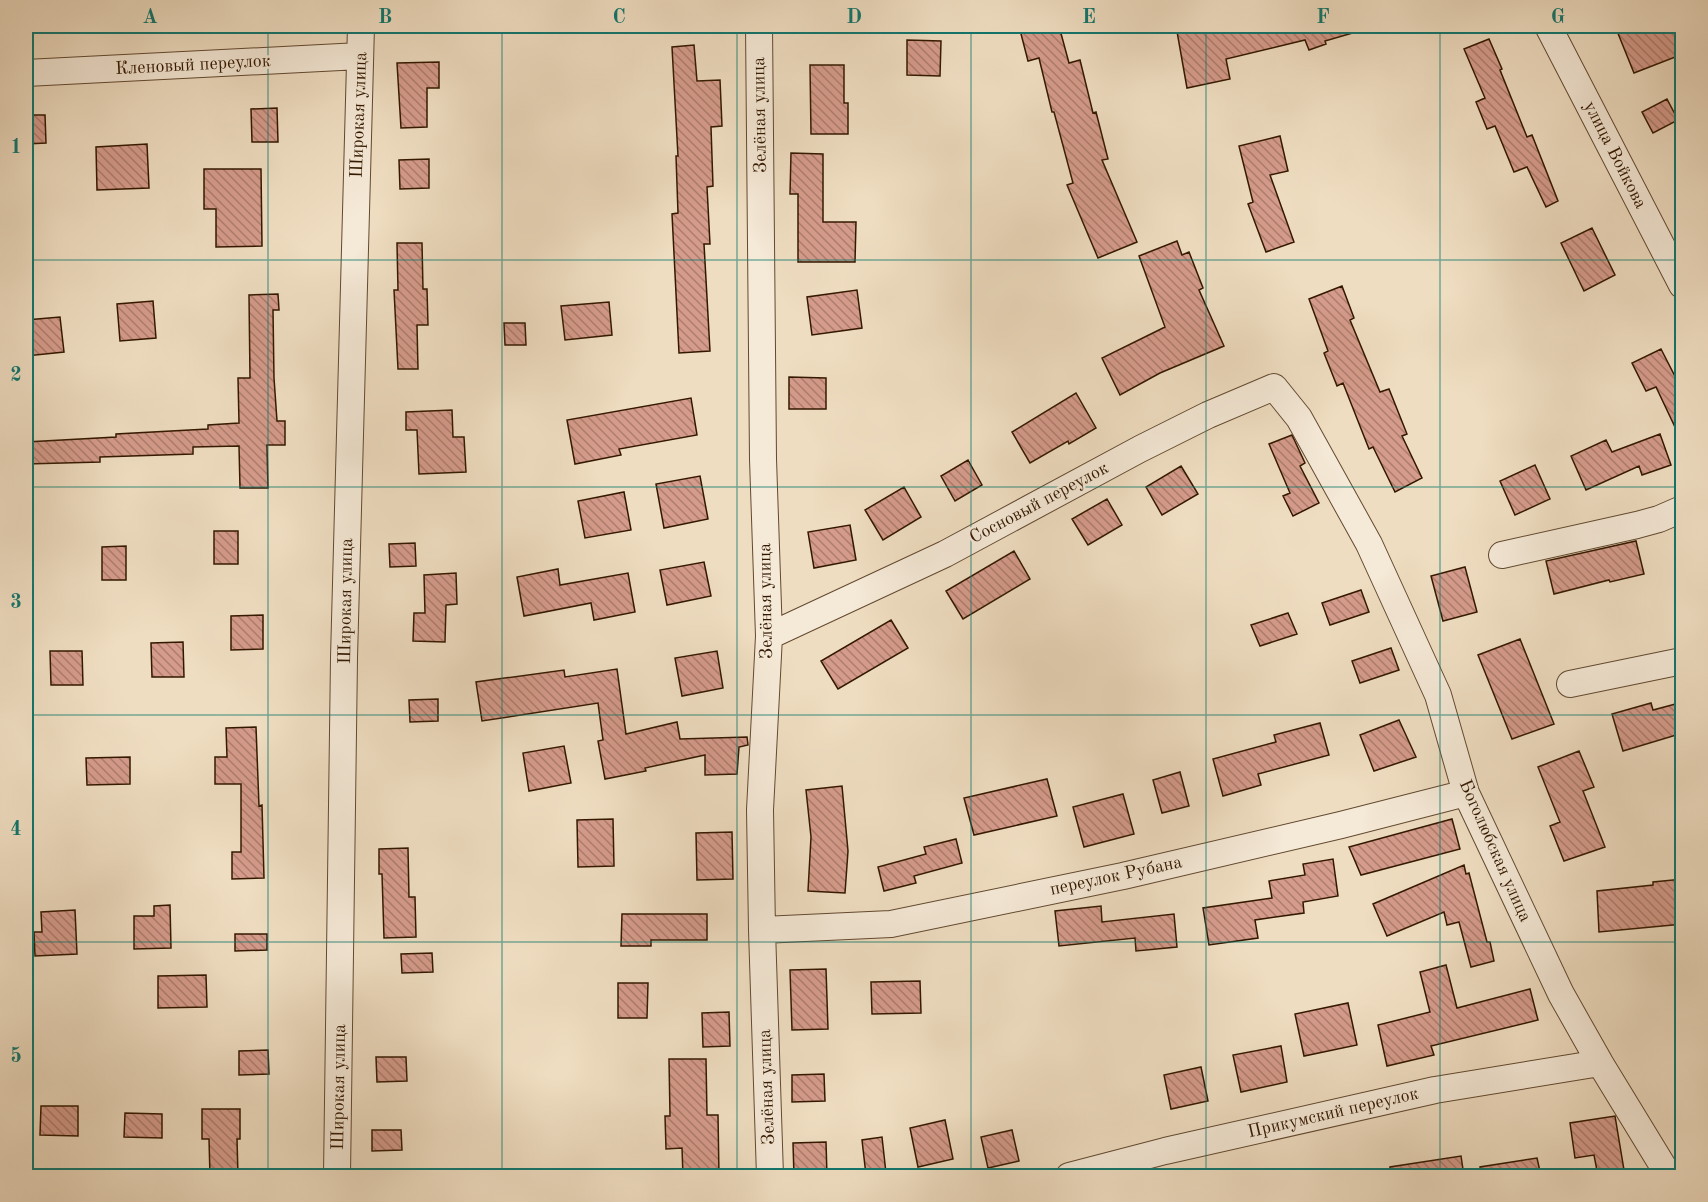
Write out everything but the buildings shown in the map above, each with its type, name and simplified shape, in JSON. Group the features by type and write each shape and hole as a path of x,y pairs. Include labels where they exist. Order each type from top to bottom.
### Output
{"street":[{"name":"Широкая улица","path":"337,1176 344,658 361,26"},
{"name":"Зелёная улица","path":"759,26 763,459 769,636 760,810 770,1176"},
{"name":"улица Войкова","path":"1548,26 1683,285"},
{"name":"Кленовый переулок","path":"26,73 360,56"},
{"name":"Сосновый переулок","path":"769,636 945,554 1140,449 1208,415 1274,387 1299,418"},
{"name":"Боголюбская улица","path":"1299,418 1369,544 1438,695 1466,793 1561,994 1669,1176"},
{"path":"1502,555 1637,525 1683,509"},
{"path":"1570,684 1683,661"},
{"name":"переулок Рубана","path":"762,930 891,924 1123,876 1466,793"},
{"name":"Прикумский переулок","path":"1069,1176 1165,1151 1435,1090 1600,1063"}]}
